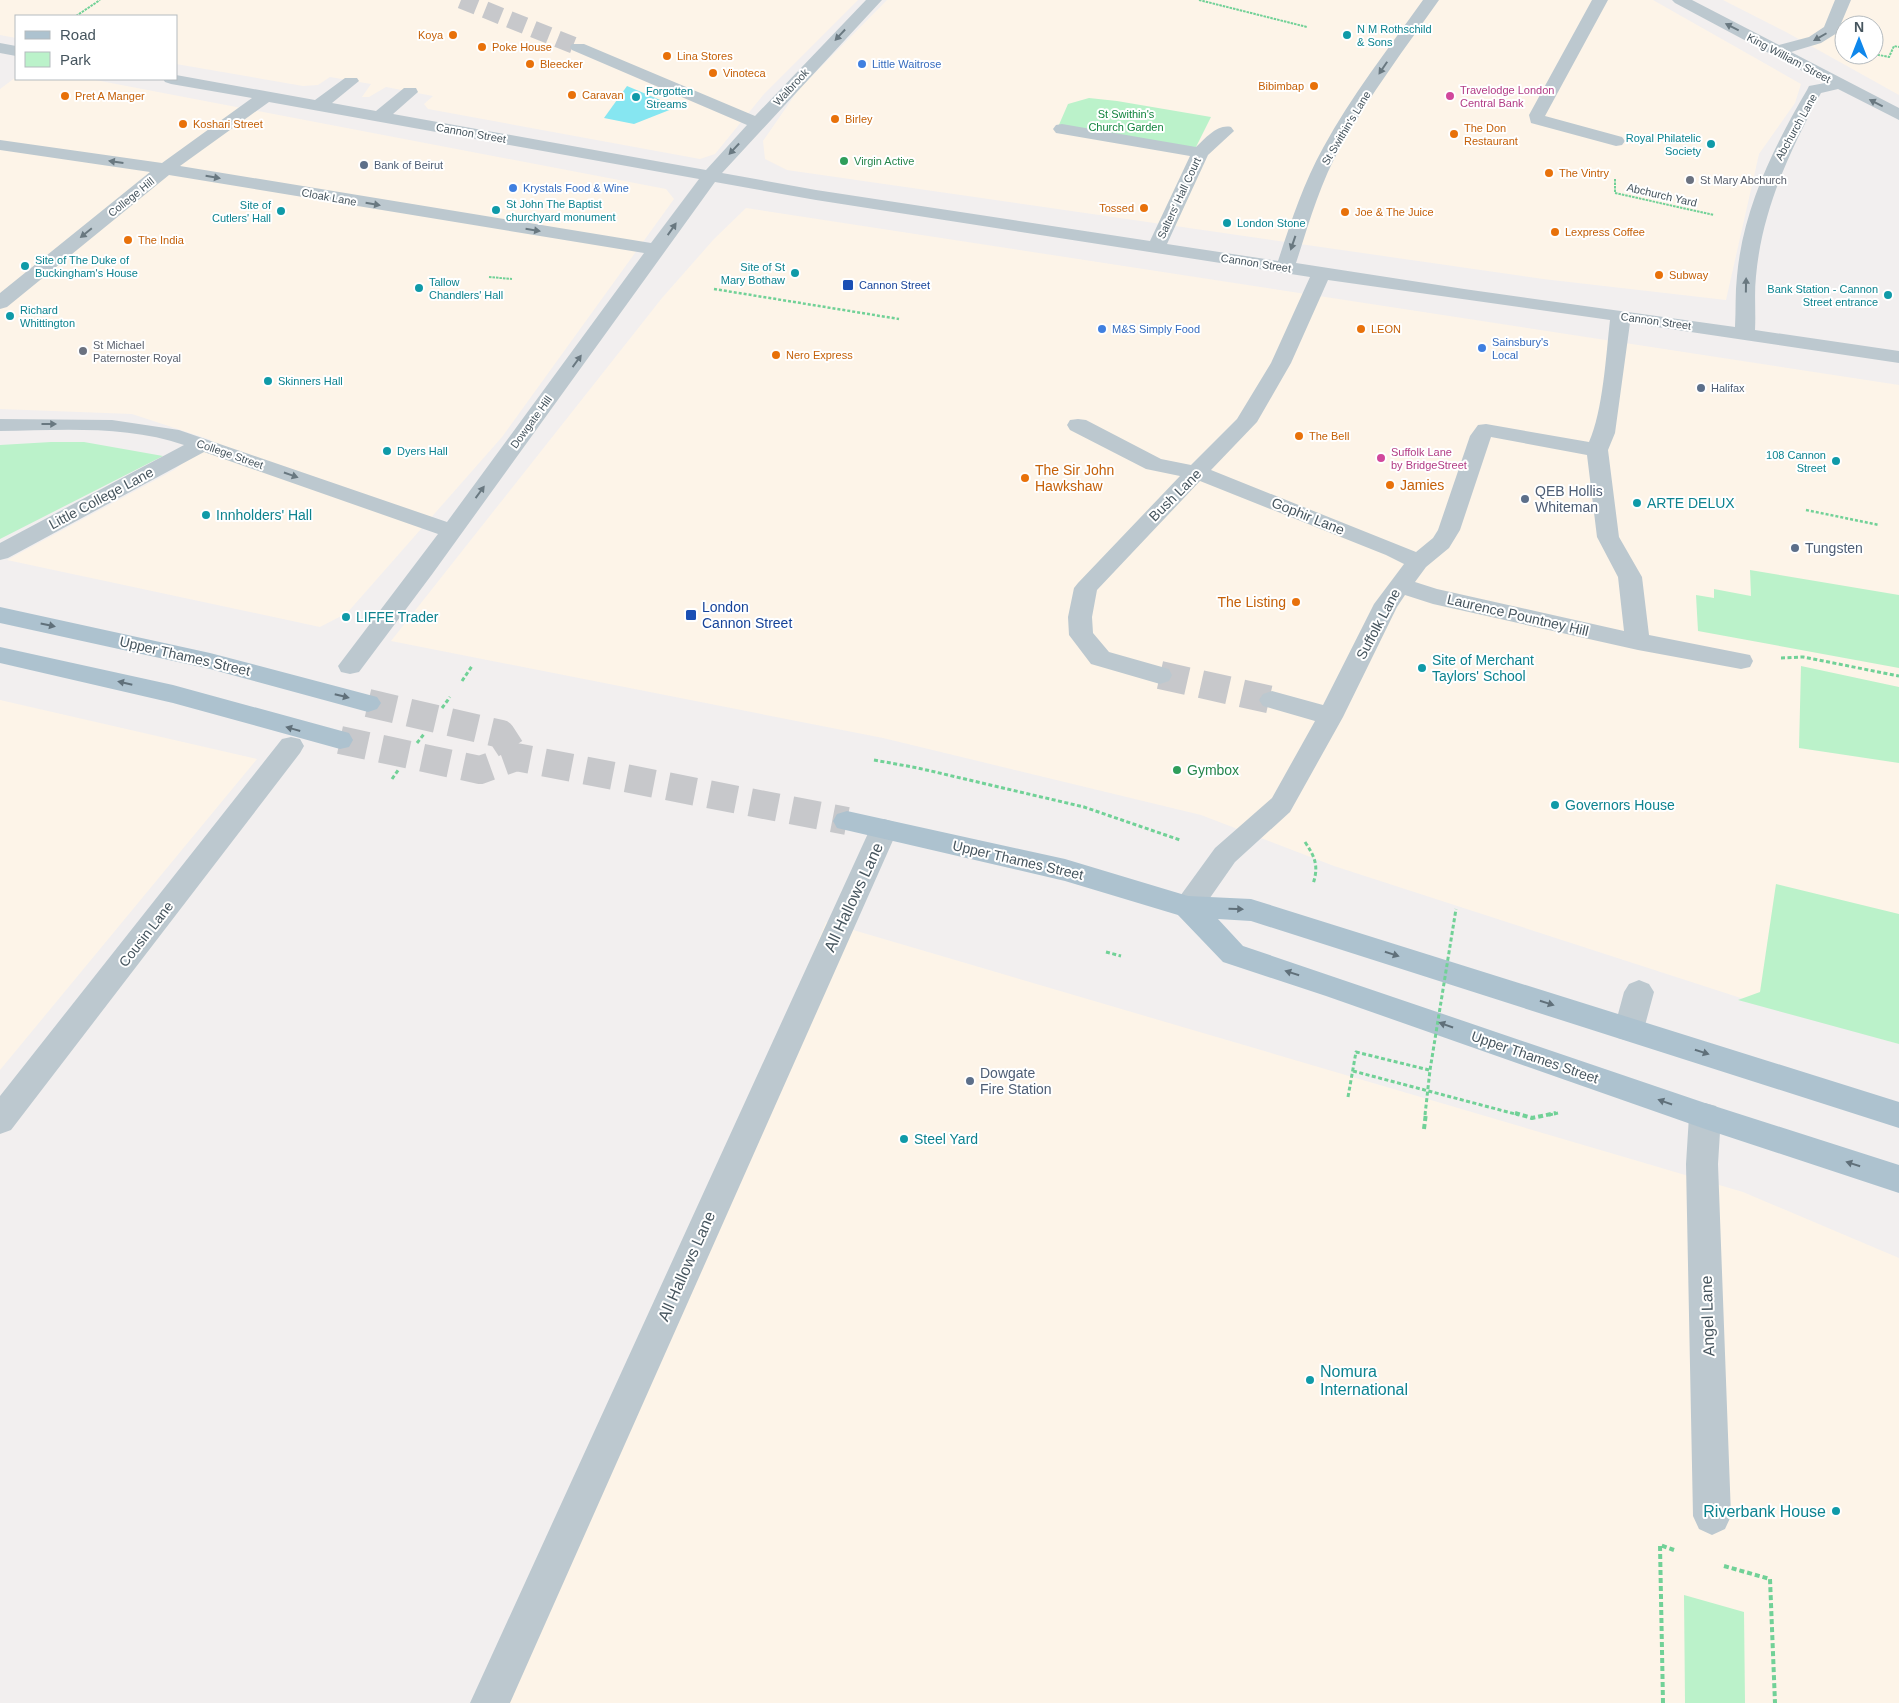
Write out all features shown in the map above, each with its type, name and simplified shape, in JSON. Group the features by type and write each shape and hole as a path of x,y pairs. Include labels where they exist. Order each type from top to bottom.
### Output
{"main road":[{"name":"Upper Thames Street","path":"0,615 210,661 368,703"},
{"path":"0,655 173,694 340,740"},
{"name":"Upper Thames Street","path":"847,821 1065,870 1188,907 1251,910 1899,1115"},
{"name":"Upper Thames Street","path":"1188,907 1233,954 1344,990 1705,1116 1899,1179"}],"street":[{"name":"Walbrook","path":"710,176 758,122 874,0"},
{"name":"St Swithin's Lane","path":"1285,267 1309,195 1332,147 1419,15 1431,0"},
{"path":"1600,0 1537,115 1537,119 1616,140"},
{"name":"King William Street","path":"1680,0 1899,115"},
{"path":"1777,51 1815,40 1831,30 1843,0"},
{"path":"578,47 758,122"},
{"path":"0,48 15,51"},
{"name":"Cannon Street","path":"177,80 826,196 1464,295 1899,357"},
{"path":"318,106 351,81"},
{"name":"Abchurch Lane","path":"1745,334 1746,270 1756,225 1777,160 1815,90 1839,84"},
{"path":"378,116 410,92"},
{"name":"College Hill","path":"0,303 164,169 266,96"},
{"path":"1062,129 1200,153"},
{"name":"Salters' Hall Court","path":"1156,247 1200,153 1225,131"},
{"name":"Cloak Lane","path":"0,145 164,169 657,250"},
{"name":"Dowgate Hill","path":"350,666 425,568 710,176"},
{"name":"Bush Lane","path":"1160,675 1100,658 1081,635 1080,617 1086,588 1246,422 1282,363 1321,273"},
{"path":"1621,316 1604,433 1597,450 1608,537 1630,578 1638,642"},
{"name":"College Street","path":"0,425 117,425 152,430 202,444 451,531"},
{"name":"Gophir Lane","path":"1078,425 1154,464 1198,473 1394,550 1418,562"},
{"name":"Suffolk Lane","path":"1188,907 1226,855 1281,805 1330,717 1386,604 1418,562 1441,544 1448,530 1480,436 1486,430 1597,450"},
{"name":"Little College Lane","path":"0,553 202,444"},
{"name":"Laurence Pountney Hill","path":"1399,585 1433,596 1638,642 1741,661"},
{"path":"1272,700 1299,706 1330,717"},
{"name":"Cousin Lane","path":"0,1120 291,746"},
{"name":"All Hallows Lane","path":"490,1703 884,829"},
{"path":"1629,1029 1638,992"},
{"name":"Angel Lane","path":"1705,1116 1702,1164 1712,1516"}],"path":[{"path":"78,15 100,0"},
{"path":"1199,0 1307,27"},
{"path":"1884,56 1889,57 1894,46 1899,47"},
{"name":"Abchurch Yard","path":"1616,140 1615,193 1756,225"},
{"path":"489,277 512,279"},
{"path":"714,289 899,319"},
{"path":"1806,510 1879,525"},
{"path":"1741,661 1803,657 1899,676"},
{"path":"462,680 472,666"},
{"path":"442,708 450,698"},
{"path":"418,743 424,734"},
{"path":"392,779 399,769"},
{"path":"1313,884 1318,871"},
{"path":"1424,1129 1430,1070 1456,909"},
{"path":"1106,952 1121,956"},
{"path":"1348,1097 1356,1052 1430,1070"},
{"path":"1353,1071 1532,1118 1563,1113"},
{"path":"1663,1703 1660,1545 1691,1556 1691,1538 1712,1516"},
{"path":"1717,1564 1770,1579 1775,1703"}],"shaded area":[{"path":"0,0 858,0 764,94 715,154 700,159 428,109 424,104 433,96 386,87 369,97 362,97 371,84 330,77 318,85 303,86 178,64 178,15 15,15 15,38 0,35"},
{"path":"887,0 1653,0 1801,84 1795,103 1759,154 1726,300 1543,279 787,170 765,159 763,141 799,89"},
{"path":"1723,0 1899,0 1899,95 1845,65 1884,65 1884,15 1834,15 1834,59"},
{"path":"15,78 15,80 95,80 666,189 674,199 502,437 347,613 320,627 7,560 174,470 211,440 132,414 0,409 0,89"},
{"path":"746,208 1899,385 1899,1044 1747,1000 1334,866 1201,815 883,738 391,641 662,298 714,239"},
{"path":"0,700 257,759 0,1070"},
{"path":"826,922 1743,1192 1899,1258 1899,1703 508,1703"}],"green space":[{"name":"St Swithin's Church Garden","path":"1089,98 1211,117 1195,149 1058,127 1068,104"},
{"path":"84,442 163,456 0,539 0,445"},
{"path":"1750,570 1899,595 1899,668 1698,631 1696,595 1714,598 1714,589 1751,596"},
{"path":"1801,666 1899,687 1899,763 1799,748"},
{"path":"1776,884 1899,914 1899,1044 1738,1000 1760,992"},
{"path":"1684,1595 1744,1612 1745,1703 1685,1703"}],"water":[{"name":"Forgotten Streams","path":"627,86 677,107 634,124 604,118"}],"tunnel":[{"path":"461,0 578,47"},
{"path":"1160,675 1272,700"},
{"path":"368,703 501,734 516,757"},
{"path":"340,740 480,770 516,757"},
{"path":"516,757 847,821"}],"place":[{"name":"Koya","path":"453,35"},
{"name":"N M Rothschild & Sons","path":"1347,35"},
{"name":"Poke House","path":"482,47"},
{"name":"Lina Stores","path":"667,56"},
{"name":"Bleecker","path":"530,64"},
{"name":"Little Waitrose","path":"862,64"},
{"name":"Vinoteca","path":"713,73"},
{"name":"Bibimbap","path":"1314,86"},
{"name":"Caravan","path":"572,95"},
{"name":"Pret A Manger","path":"65,96"},
{"name":"Travelodge London Central Bank","path":"1450,96"},
{"name":"Forgotten Streams","path":"636,97"},
{"name":"Birley","path":"835,119"},
{"name":"Koshari Street","path":"183,124"},
{"name":"The Don Restaurant","path":"1454,134"},
{"name":"Royal Philatelic Society","path":"1711,144"},
{"name":"Virgin Active","path":"844,161"},
{"name":"Bank of Beirut","path":"364,165"},
{"name":"The Vintry","path":"1549,173"},
{"name":"St Mary Abchurch","path":"1690,180"},
{"name":"Krystals Food & Wine","path":"513,188"},
{"name":"Tossed","path":"1144,208"},
{"name":"St John The Baptist churchyard monument","path":"496,210"},
{"name":"Site of Cutlers' Hall","path":"281,211"},
{"name":"Joe & The Juice","path":"1345,212"},
{"name":"London Stone","path":"1227,223"},
{"name":"Lexpress Coffee","path":"1555,232"},
{"name":"The India","path":"128,240"},
{"name":"Site of The Duke of Buckingham's House","path":"25,266"},
{"name":"Site of St Mary Bothaw","path":"795,273"},
{"name":"Subway","path":"1659,275"},
{"name":"Cannon Street","path":"848,285"},
{"name":"Tallow Chandlers' Hall","path":"419,288"},
{"name":"Bank Station - Cannon Street entrance","path":"1888,295"},
{"name":"Richard Whittington","path":"10,316"},
{"name":"M&S Simply Food","path":"1102,329"},
{"name":"LEON","path":"1361,329"},
{"name":"Sainsbury's Local","path":"1482,348"},
{"name":"St Michael Paternoster Royal","path":"83,351"},
{"name":"Nero Express","path":"776,355"},
{"name":"Skinners Hall","path":"268,381"},
{"name":"Halifax","path":"1701,388"},
{"name":"The Bell","path":"1299,436"},
{"name":"Dyers Hall","path":"387,451"},
{"name":"Suffolk Lane by BridgeStreet","path":"1381,458"},
{"name":"108 Cannon Street","path":"1836,461"},
{"name":"The Sir John Hawkshaw","path":"1025,478"},
{"name":"Jamies","path":"1390,485"},
{"name":"QEB Hollis Whiteman","path":"1525,499"},
{"name":"ARTE DELUX","path":"1637,503"},
{"name":"Innholders' Hall","path":"206,515"},
{"name":"Tungsten","path":"1795,548"},
{"name":"The Listing","path":"1296,602"},
{"name":"London Cannon Street","path":"691,615"},
{"name":"LIFFE Trader","path":"346,617"},
{"name":"Site of Merchant Taylors' School","path":"1422,668"},
{"name":"Gymbox","path":"1177,770"},
{"name":"Governors House","path":"1555,805"},
{"name":"Dowgate Fire Station","path":"970,1081"},
{"name":"Steel Yard","path":"904,1139"},
{"name":"Nomura International","path":"1310,1380"},
{"name":"Riverbank House","path":"1836,1511"}]}
